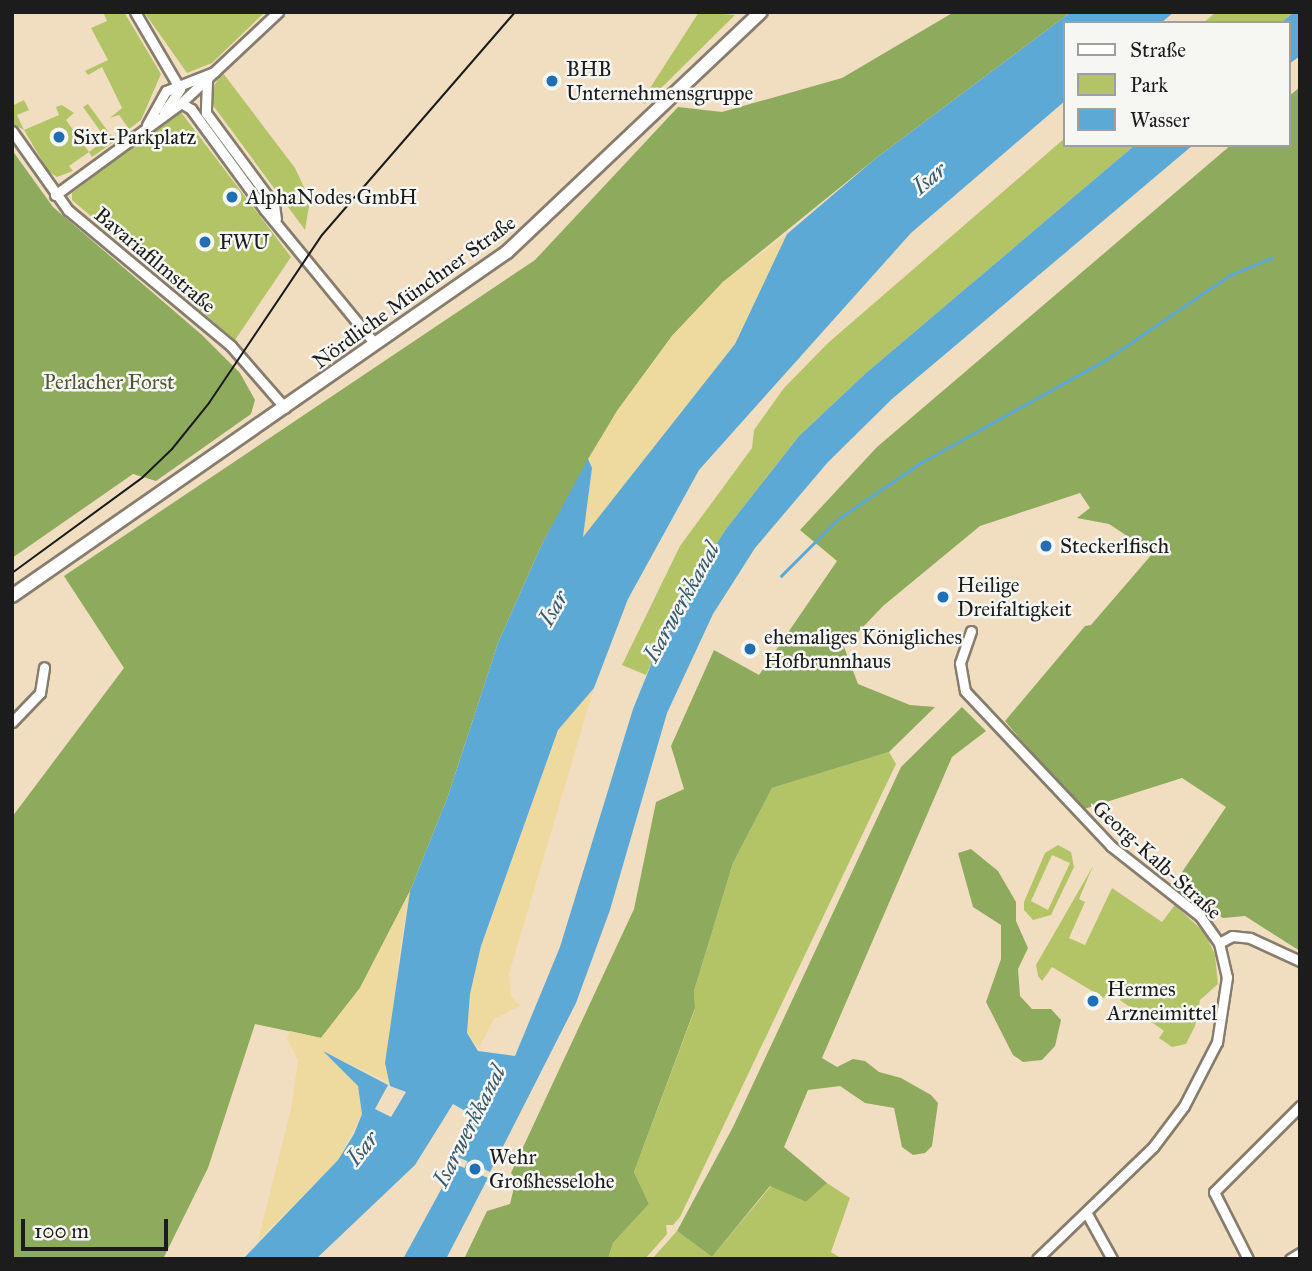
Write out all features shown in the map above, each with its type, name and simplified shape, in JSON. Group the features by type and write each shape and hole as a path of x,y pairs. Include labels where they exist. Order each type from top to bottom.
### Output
{"main road":[{"name":"Nördliche Münchner Straße","path":"12,596 507,253 756,14"}],"street":[{"path":"135,12 178,86 196,90"},
{"path":"55,195 181,103 278,12"},
{"path":"146,127 159,101 178,86 215,71"},
{"path":"207,80 206,113 274,205 276,219"},
{"path":"161,116 178,86"},
{"path":"181,103 191,109 276,219 380,341"},
{"name":"Bavariafilmstraße","path":"12,131 55,195 231,346 285,408"},
{"name":"Georg-Kalb-Straße","path":"971,631 960,663 965,691 1092,826 1200,916 1219,943 1227,977 1225,1003 1204,1072 1153,1147 1037,1259"},
{"path":"12,722 40,694 44,667"},
{"path":"1219,943 1232,936 1251,938 1300,961"},
{"path":"1248,1259 1214,1192 1300,1106"},
{"path":"1086,1212 1112,1259"},
{"path":"1290,1259 1300,1253"}],"green space":[{"path":"103,12 124,12 161,74 141,120 129,129 119,115 110,118 122,108 102,67 88,75 85,71 108,60 91,28 107,21"},
{"path":"144,12 265,12 212,63 187,73"},
{"path":"699,12 735,15 645,104 641,102"},
{"path":"954,12 1071,12 875,159 723,282 672,336 617,411 542,544 498,643 448,796 410,891 360,988 321,1038 255,1024 208,1168 163,1259 12,1259 12,817 124,668 64,576 535,260 678,107 722,112 842,78"},
{"path":"1216,12 1294,12 1283,21 1205,21"},
{"path":"223,73 295,168 310,200 305,230 212,104 212,88"},
{"path":"1300,87 1300,951 1245,916 1223,918 1174,884 1226,807 1182,778 1081,810 1005,721 1085,626 1091,625 1153,553 1109,524 1077,518 1090,508 1080,493 980,526 883,606 844,647 858,684 910,705 935,707 889,752 772,788 733,863 694,991 695,1008 634,1172 649,1204 613,1243 608,1259 464,1259 487,1211 510,1204 516,1179 511,1173 634,909 656,802 684,789 671,746 714,650 759,675 837,561 800,530 877,447 1229,147 1291,147 1291,94"},
{"path":"24,100 29,110 17,115 24,130 12,123 12,106"},
{"path":"88,104 115,141 92,157 89,152 106,139 83,107"},
{"path":"62,105 74,113 66,120 89,152 69,166 73,171 57,177 48,171 24,130 59,115 56,107"},
{"path":"180,111 291,257 235,340 72,200 72,193"},
{"path":"1064,139 1064,147 1133,147 866,373 799,436 726,529 683,596 646,675 622,665 680,546 752,448 754,430 784,388 828,343"},
{"name":"Perlacher Forst","path":"12,150 53,207 202,335 240,373 255,400 251,414 156,481 133,474 12,558"},
{"path":"962,707 986,731 952,757 822,1058 837,1067 853,1059 865,1061 879,1072 901,1078 931,1095 938,1103 932,1146 925,1153 913,1155 902,1147 894,1108 865,1103 840,1086 808,1090 784,1147 827,1183 806,1202 770,1186 712,1257 677,1231 733,1127 901,767"},
{"path":"889,752 896,764 680,1217 673,1225 666,1225 667,1234 645,1259 608,1259 613,1243 649,1204 634,1172 695,1009 694,991 733,863 772,788"},
{"path":"1058,845 1071,852 1074,867 1051,915 1033,920 1024,910 1024,902 1045,853","holes":["1052,855 1070,863 1048,910 1031,901"]},
{"path":"971,849 998,871 1016,902 1016,921 1028,948 1018,969 1020,996 1032,1009 1051,1009 1061,1020 1055,1046 1042,1060 1023,1062 1013,1055 986,1002 1001,959 1001,925 973,907 958,853"},
{"path":"1093,866 1079,899 1085,902 1069,938 1085,945 1112,888 1162,922 1175,905 1205,933 1215,955 1218,984 1200,1000 1195,1026 1186,1044 1172,1047 1159,1038 1164,1031 1120,1000 1124,993 1113,984 1104,998 1052,967 1042,981 1038,976 1036,965"},
{"path":"827,1183 850,1198 831,1252 842,1259 652,1259 677,1231 712,1257 771,1186 806,1202"}],"sand":[{"path":"787,234 735,344 582,538 592,468 588,459 617,411 672,336 723,282"},
{"path":"594,688 509,974 511,996 520,1006 494,1019 479,1048 467,1033 470,994 481,946 558,730"},
{"path":"410,891 398,961 389,1082 325,1053 358,1086 362,1114 338,1160 258,1241 291,1109 298,1060 287,1039 290,1031 321,1038 360,988"}],"water":[{"name":"Isar","path":"1071,12 1174,12 1163,21 1064,21 1064,102 911,233 699,470 628,599 594,688 558,730 481,946 470,994 467,1033 478,1051 515,1056 560,947 633,709 657,650 683,596 726,529 799,436 866,373 1133,147 1191,147 892,399 828,462 755,548 713,614 667,713 610,910 576,1003 490,1172 458,1157 469,1125 467,1112 453,1104 415,1165 316,1259 243,1259 338,1160 354,1134 362,1114 358,1086 323,1051 388,1085 375,1109 391,1117 406,1092 390,1086 385,1063 410,891 448,796 498,643 542,544 588,459 592,468 583,537 735,344 787,234 875,159"},
{"path":"1294,12 1300,12 1300,56 1291,63 1291,21 1283,21"},
{"path":"455,1164 488,1178 446,1259 403,1259"}],"waterway":[{"path":"781,576 838,519 922,462 1107,359 1228,276 1271,258"},
{"name":"Isarwerkkanal","path":"462,1184 479,1151"}],"tram line":[{"path":"12,573 143,477 172,449 209,403 322,235 515,12"}],"place":[{"name":"BHB Unternehmensgruppe","path":"552,81"},
{"name":"Sixt-Parkplatz","path":"59,137"},
{"name":"AlphaNodes GmbH","path":"232,197"},
{"name":"FWU","path":"205,242"},
{"name":"Steckerlfisch","path":"1046,546"},
{"name":"Heilige Dreifaltigkeit","path":"943,597"},
{"name":"ehemaliges Königliches Hofbrunnhaus","path":"750,649"},
{"name":"Hermes Arzneimittel","path":"1093,1001"},
{"name":"Wehr Großhesselohe","path":"475,1169"}]}
